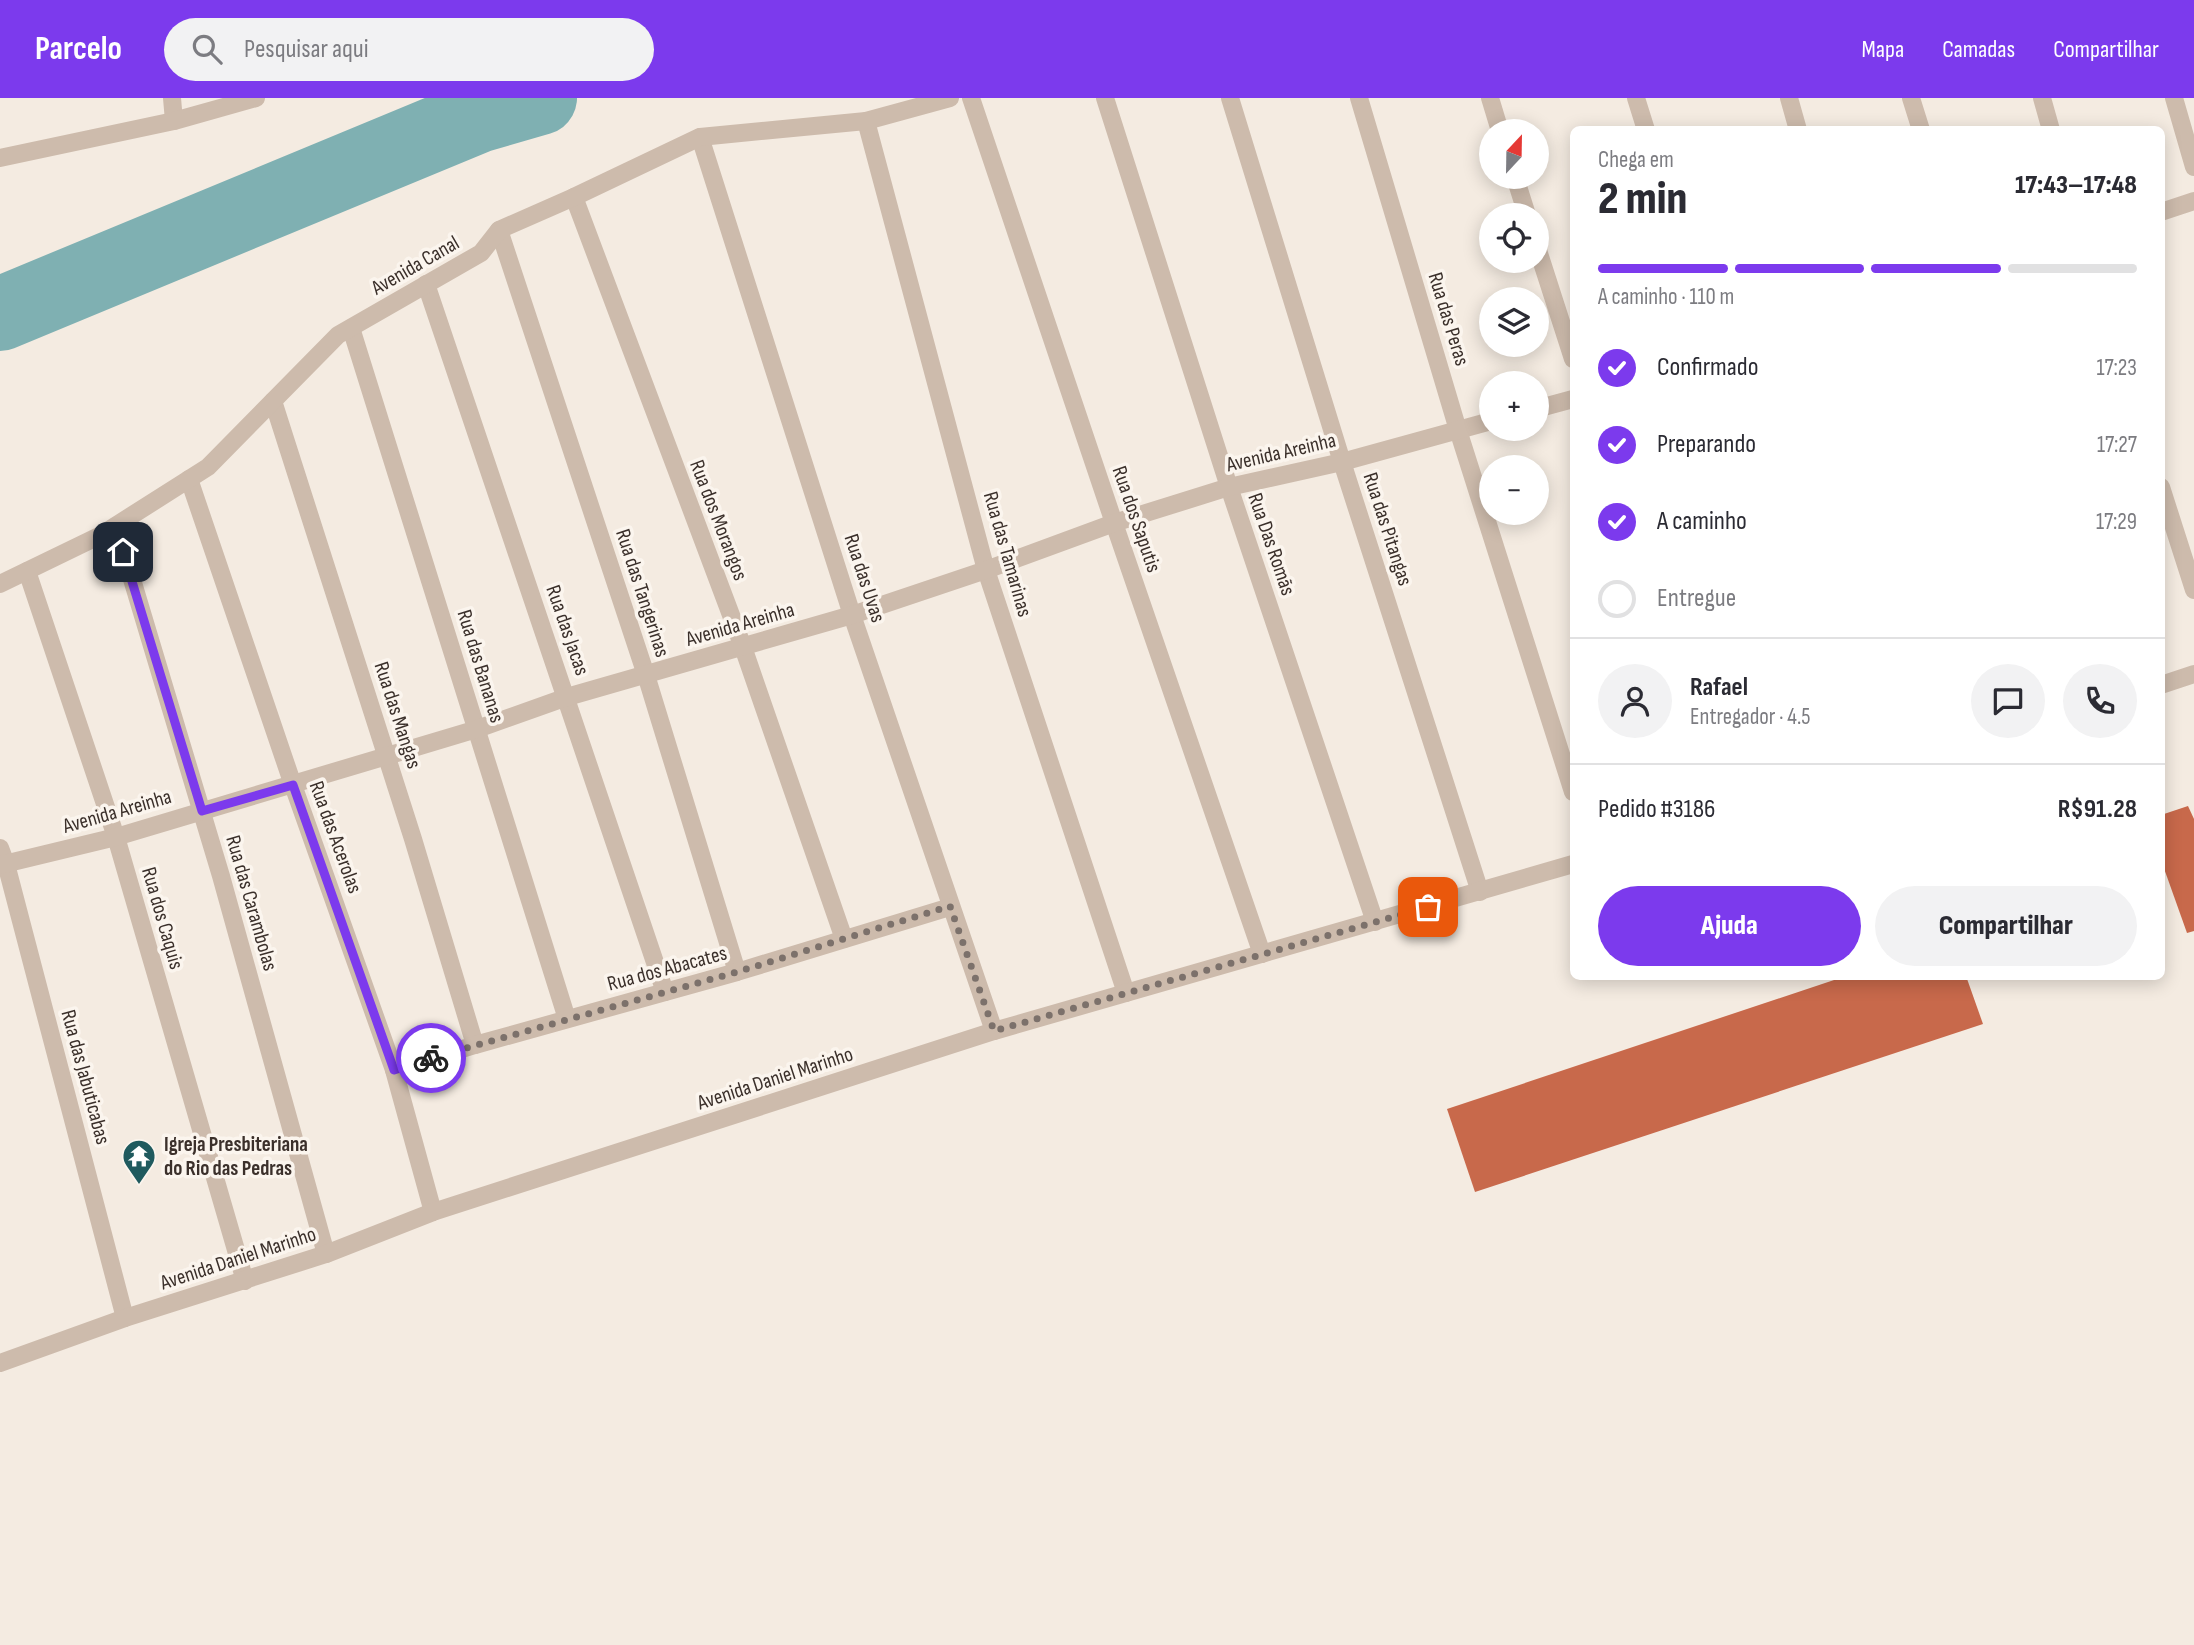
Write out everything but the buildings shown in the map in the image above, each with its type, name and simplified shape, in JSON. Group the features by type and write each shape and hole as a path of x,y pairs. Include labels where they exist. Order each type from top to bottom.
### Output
{"street":[{"path":"172,98 174,121"},
{"path":"0,158 174,121 256,98"},
{"name":"Avenida Canal","path":"0,584 101,535 208,467 338,335 481,253 499,230 700,137 866,121 950,98"},
{"name":"Rua dos Saputis","path":"971,98 1262,954"},
{"name":"Rua Das Romãs","path":"1105,98 1229,487 1376,922"},
{"name":"Rua das Pitangas","path":"1230,98 1342,462 1480,892"},
{"name":"Rua das Peras","path":"1359,98 1458,430 1570,784"},
{"path":"1490,98 1496,119"},
{"path":"1636,98 1645,126"},
{"path":"1789,98 1797,126"},
{"path":"1911,98 1920,126"},
{"path":"2042,98 2050,126"},
{"path":"2174,98 2194,167"},
{"name":"Rua das Tamarinas","path":"866,121 986,570 1126,993"},
{"name":"Rua das Uvas","path":"700,137 852,615 994,1031"},
{"name":"Rua dos Morangos","path":"574,197 743,646 844,939"},
{"path":"2165,211 2194,201"},
{"name":"Rua das Tangerinas","path":"499,230 646,675 737,972"},
{"path":"1545,273 1570,350"},
{"name":"Rua das Jacas","path":"426,284 665,992"},
{"name":"Rua das Bananas","path":"351,328 567,1019"},
{"path":"1549,405 1570,400"},
{"name":"Rua das Mangas","path":"273,401 414,839 475,1045"},
{"name":"Avenida Areinha","path":"2,859 116,837 293,785 477,729 567,697 852,615 1114,523 1229,487 1342,462 1479,424"},
{"name":"Rua das Acerolas","path":"190,479 293,785 394,1070 433,1212"},
{"path":"2165,499 2194,590"},
{"name":"Rua das Carambolas","path":"116,526 202,811 326,1254"},
{"name":"Rua dos Caquis","path":"27,570 116,837 245,1280"},
{"path":"2165,684 2194,674"},
{"name":"Rua das Jabuticabas","path":"2,859 125,1318"},
{"name":"Avenida Daniel Marinho","path":"0,1363 125,1318 326,1254 433,1212 994,1031 1570,865"},
{"name":"Rua dos Abacates","path":"394,1070 737,972 950,906"}],"waterway":[{"path":"0,314 478,116 540,98"}],"way so far":[{"path":"431,1058 737,972 950,906 994,1031 1428,907"}],"place":[{"name":"Igreja Presbiteriana do Rio das Pedras","path":"139,1186"}],"route":[{"path":"123,552 202,811 293,785 394,1070 431,1058"}]}
